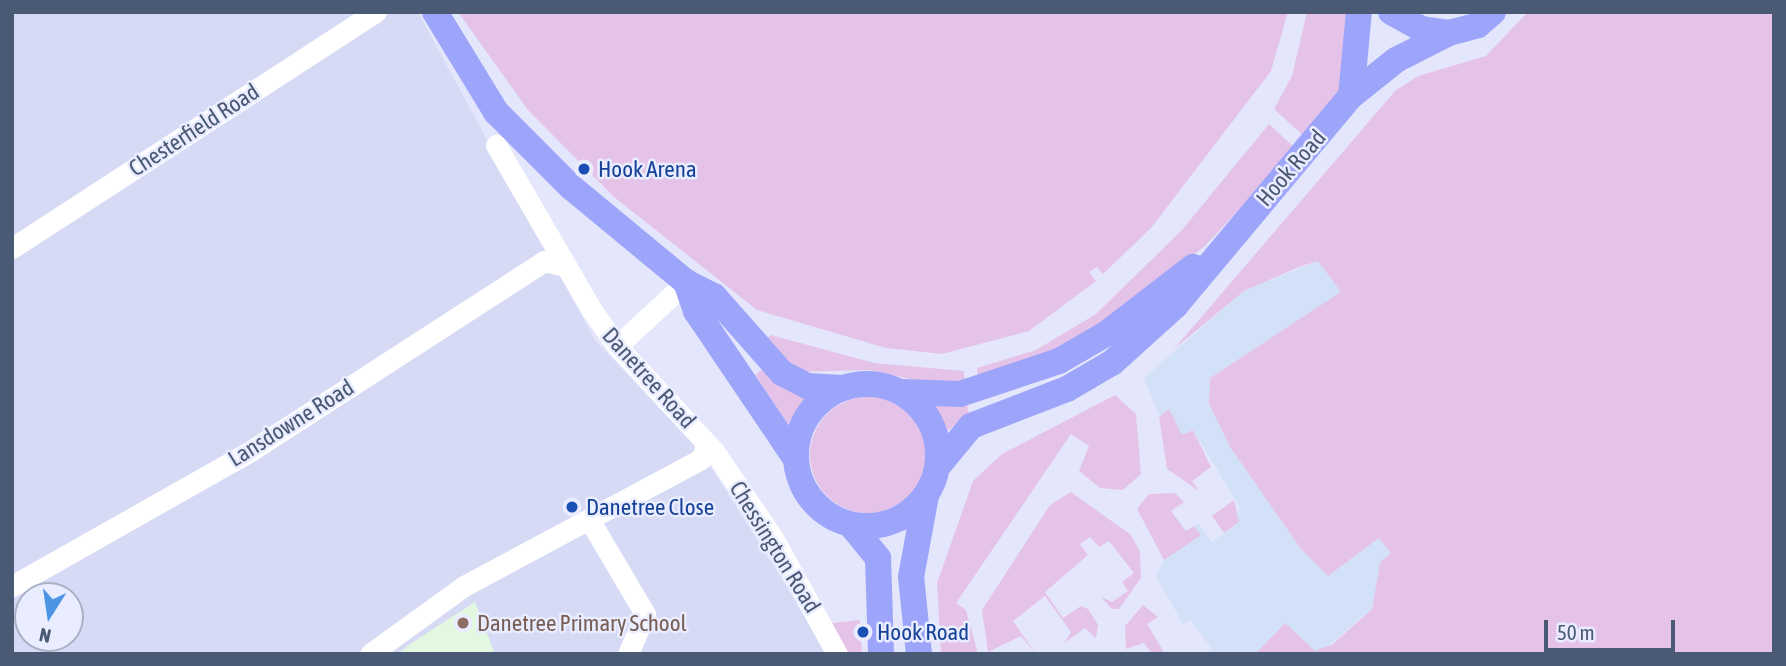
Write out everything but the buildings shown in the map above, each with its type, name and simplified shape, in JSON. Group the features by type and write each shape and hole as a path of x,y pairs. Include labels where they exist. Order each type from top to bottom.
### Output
{"main road":[{"path":"435,12 507,125 685,282 714,296 782,373 807,386 886,386 929,415 937,466 926,495 911,577 919,654"},
{"path":"1350,96 1359,12"},
{"path":"1391,12 1422,29 1449,33"},
{"name":"Hook Road","path":"937,466 971,426 1067,389 1113,362 1170,311 1350,96 1396,60 1449,33 1478,25 1493,12"},
{"name":"Hook Road","path":"886,386 949,396 1042,368 1106,334 1230,238"},
{"path":"685,282 696,311 795,458 812,501 851,525 878,558 881,654"},
{"path":"795,458 807,415 843,388"},
{"path":"851,525 893,522 926,495"}],"street":[{"name":"Chesterfield Road","path":"12,248 376,12"},
{"name":"Danetree Road","path":"370,654 464,586 701,459 707,444 617,346 566,266 496,145"},
{"name":"Lansdowne Road","path":"12,586 249,452 544,261 566,266"},
{"path":"617,346 685,282"},
{"name":"Chessington Road","path":"707,444 773,538 837,654"},
{"path":"589,519 645,614 628,654"}],"shaded area":[{"path":"12,12 418,12 595,340 704,456 829,654 12,654"},
{"path":"458,12 1288,12 1271,71 1151,228 1103,274 1097,267 1089,272 1096,281 1029,331 942,354 886,348 757,310 614,197 528,110"},
{"path":"1307,12 1346,12 1348,64 1337,96 1306,138 1274,109 1292,76"},
{"path":"1528,12 1774,12 1774,654 1255,654 1285,623 1315,651 1333,644 1372,609 1380,563 1391,553 1379,538 1328,576 1301,549 1230,447 1209,404 1210,378 1341,292 1318,261 1299,267 1244,291 1174,349 1395,91 1418,76 1486,56"},
{"path":"1269,124 1296,149 1205,246 1086,339 978,380 977,368 1036,350 1096,314 1182,230"},
{"path":"1318,261 1342,292 1210,378 1209,404 1230,447 1301,549 1328,576 1379,538 1392,552 1372,609 1326,648 1315,652 1285,624 1255,654 1206,654 1212,649 1191,620 1183,624 1156,576 1164,560 1200,535 1194,526 1198,523 1212,542 1239,523 1234,515 1241,509 1193,430 1182,435 1159,415 1144,378 1244,291"},
{"path":"771,335 874,363 964,371 965,381 928,383 869,370 796,372 766,339"},
{"path":"764,368 805,398 788,424 755,375"},
{"path":"1115,395 1136,414 1141,474 1123,490 1100,488 1079,471 1089,446 1071,434 956,603 966,610 978,654 941,654 937,583 973,481 1002,454"},
{"path":"868,397 890,402 909,414 921,433 926,455 921,477 909,496 890,508 868,513 846,508 827,496 815,477 810,455 815,433 827,414 846,402"},
{"path":"967,403 969,416 947,431 934,406"},
{"path":"1169,409 1182,435 1193,430 1211,467 1192,481 1199,491 1167,469 1159,417"},
{"path":"1071,492 1131,535 1140,552 1141,578 1119,609 1112,609 1101,597 1112,602 1128,591 1122,582 1134,573 1109,541 1099,547 1090,537 1080,544 1088,555 1045,592 1063,618 1081,606 1088,609 1098,625 1096,638 1085,628 1064,643 1071,632 1045,596 1013,621 1036,654 1021,636 988,652 982,610 1050,505"},
{"path":"1175,493 1184,502 1171,511 1186,531 1194,526 1201,535 1164,560 1137,509 1149,494"},
{"path":"1234,500 1239,522 1224,533 1212,516"},
{"name":"Danetree Primary School","path":"475,602 495,654 398,654 410,644"},
{"path":"1143,605 1158,617 1147,624 1165,654 1152,654 1144,643 1126,649 1125,626"},
{"path":"860,620 862,654 844,654 832,623"}],"place":[{"name":"Hook Arena","path":"584,169"},
{"name":"Danetree Close","path":"572,507"},
{"name":"Danetree Primary School","path":"463,623"},
{"name":"Hook Road","path":"863,632"}]}
